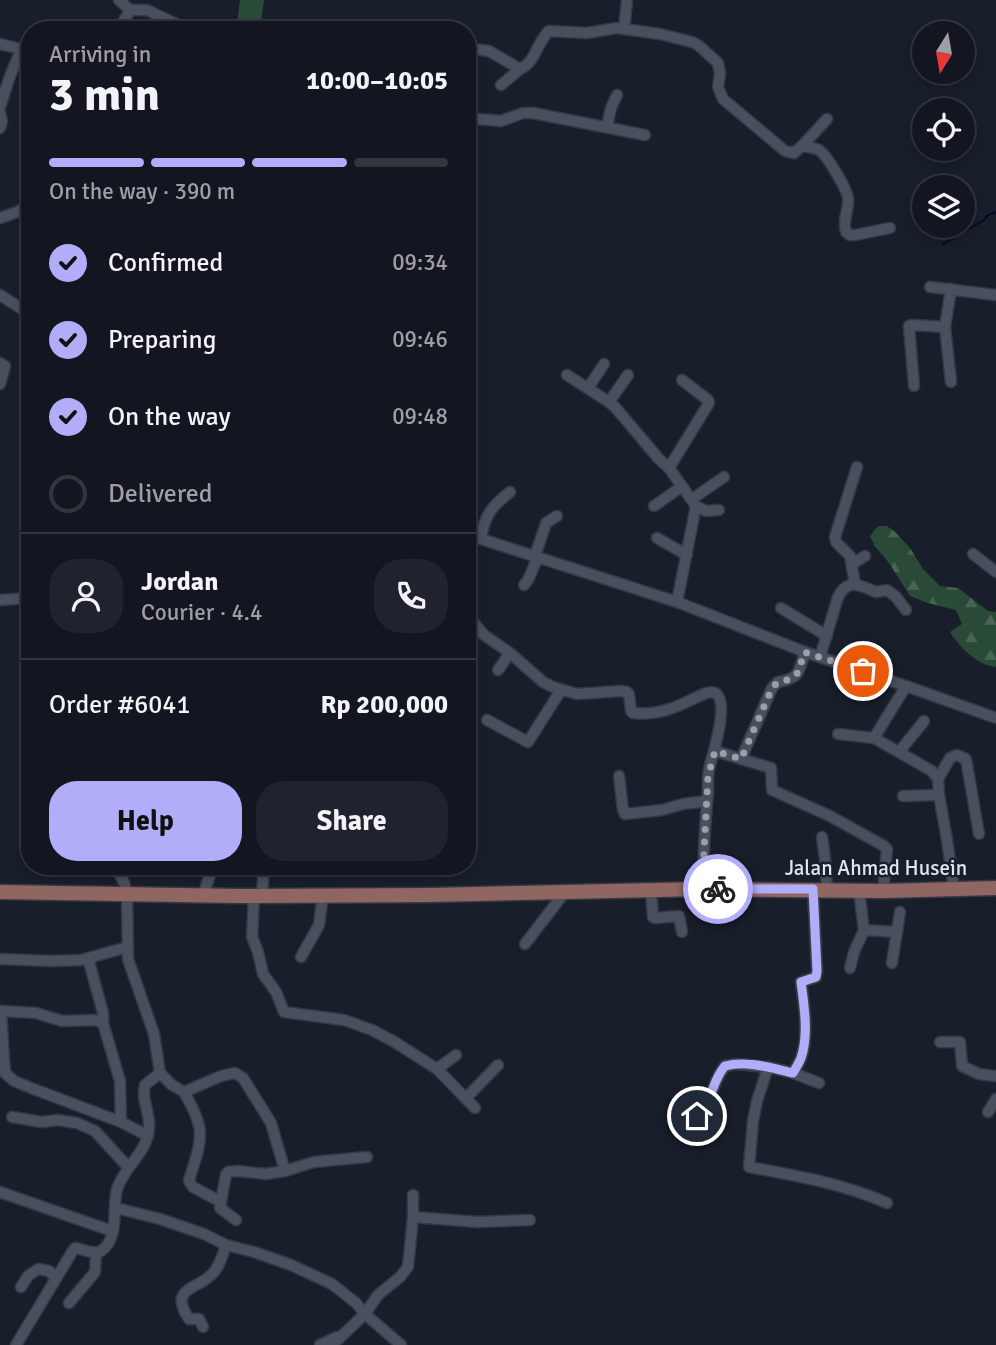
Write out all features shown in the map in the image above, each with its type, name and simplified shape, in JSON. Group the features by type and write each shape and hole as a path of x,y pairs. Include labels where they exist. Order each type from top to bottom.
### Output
{"main road":[{"name":"Jalan Ahmad Husein","path":"0,892 258,896 702,889 883,891 996,888"}],"street":[{"path":"118,0 130,10 147,10 170,21"},
{"path":"147,10 155,0"},
{"path":"624,29 627,0"},
{"path":"124,21 130,10"},
{"path":"501,85 531,61 543,36 549,31 587,33 617,28 660,34 698,45 718,63 718,88 723,99 785,151 794,153 827,119"},
{"path":"0,44 21,49"},
{"path":"476,49 489,51 520,69"},
{"path":"0,107 10,76 21,57"},
{"path":"607,127 617,95"},
{"path":"0,113 0,128"},
{"path":"476,121 501,121 523,113 533,113 645,135"},
{"path":"802,146 823,153 846,191 846,232 855,235 890,228"},
{"path":"0,218 21,210"},
{"path":"930,287 996,295"},
{"path":"951,289 945,327 951,382"},
{"path":"0,312 3,298 21,309"},
{"path":"914,387 909,326 945,327"},
{"path":"0,363 5,366 0,384"},
{"path":"588,388 604,364"},
{"path":"567,375 610,402 669,468 694,503 706,511 719,510"},
{"path":"610,402 628,375"},
{"path":"669,468 709,405 708,400 682,380"},
{"path":"855,584 850,556 836,542 835,537 857,467"},
{"path":"677,602 694,503 724,477"},
{"path":"654,506 681,487"},
{"path":"481,539 490,511 510,492"},
{"path":"524,585 546,523 557,516"},
{"path":"476,538 677,602 804,652 996,718"},
{"path":"657,538 687,555"},
{"path":"973,554 996,572"},
{"path":"852,564 865,556"},
{"path":"820,657 842,590 855,584 876,592 887,590 905,610"},
{"path":"0,600 21,599"},
{"path":"781,608 827,636"},
{"path":"476,626 543,682 561,690 584,695 626,691 633,713 659,713 705,693 715,692 719,697 721,709 715,751 708,776 702,889"},
{"path":"741,759 772,688 778,682 796,676 804,652"},
{"path":"498,670 510,653"},
{"path":"874,738 906,686"},
{"path":"487,720 528,741 561,690"},
{"path":"899,752 924,721"},
{"path":"838,734 874,738 932,771 939,779"},
{"path":"715,751 771,768 771,787 775,792 830,816 887,849 883,891"},
{"path":"954,889 939,795 939,779 950,758 957,755 966,759 979,834"},
{"path":"619,776 625,814 707,801"},
{"path":"903,796 939,795"},
{"path":"793,1073 801,1058 803,1046 801,982 816,977 817,971 820,890 825,859 822,837"},
{"path":"120,875 127,894 128,959 154,1034 160,1073 184,1092 199,1121 202,1136 189,1181 192,1187 221,1202"},
{"path":"203,895 210,875"},
{"path":"262,875 252,937 263,974 276,992 284,1012 344,1020 372,1030 437,1069 475,1108"},
{"path":"651,890 653,917 678,916 682,932"},
{"path":"850,968 864,930 859,891"},
{"path":"525,944 565,892"},
{"path":"302,957 319,926 323,895"},
{"path":"892,963 900,912"},
{"path":"864,930 897,932"},
{"path":"0,959 81,960 128,947"},
{"path":"88,958 120,1081 121,1122"},
{"path":"103,1023 95,1020 62,1021 36,1013 0,1011 3,1077 121,1122 148,1136"},
{"path":"940,1042 960,1042 962,1066 979,1074 996,1076"},
{"path":"437,1069 456,1055"},
{"path":"677,1119 690,1119 701,1113 725,1066 737,1064 768,1068 793,1073 819,1083"},
{"path":"466,1098 498,1065"},
{"path":"768,1068 753,1121 749,1167 851,1190 887,1203"},
{"path":"16,1345 75,1248 96,1253 105,1247 112,1231 117,1190 128,1167 141,1154 148,1136 149,1125 143,1091 145,1085 160,1073"},
{"path":"184,1092 228,1074 235,1073 243,1078 271,1124 285,1171"},
{"path":"988,1112 996,1100"},
{"path":"12,1118 77,1123 95,1131 128,1167"},
{"path":"236,1220 220,1209 228,1172 266,1174 314,1162 367,1157"},
{"path":"0,1192 112,1231"},
{"path":"332,1345 408,1267 414,1195"},
{"path":"116,1208 204,1234 226,1245 291,1265 332,1284 401,1345"},
{"path":"413,1217 478,1222 530,1220"},
{"path":"203,1327 199,1320 186,1316 182,1297 185,1290 207,1279 214,1272 226,1245"},
{"path":"69,1303 96,1272 96,1253"},
{"path":"21,1287 38,1269 49,1271 56,1278"},
{"path":"320,1345 340,1336"}],"green space":[{"path":"240,0 264,0 261,21 237,21"},
{"path":"878,526 887,526 895,532 910,548 923,569 940,586 958,588 988,611 996,612 996,667 976,659 954,638 950,632 962,624 956,610 910,596 870,536"}],"waterway":[{"path":"943,244 996,212"}],"way so far":[{"path":"718,889 702,889 708,776 715,751 741,759 772,688 778,682 796,676 804,652 863,671"}],"route":[{"path":"697,1116 725,1066 760,1066 793,1073 802,1053 804,1013 801,981 816,977 817,971 813,889 718,889"}]}
